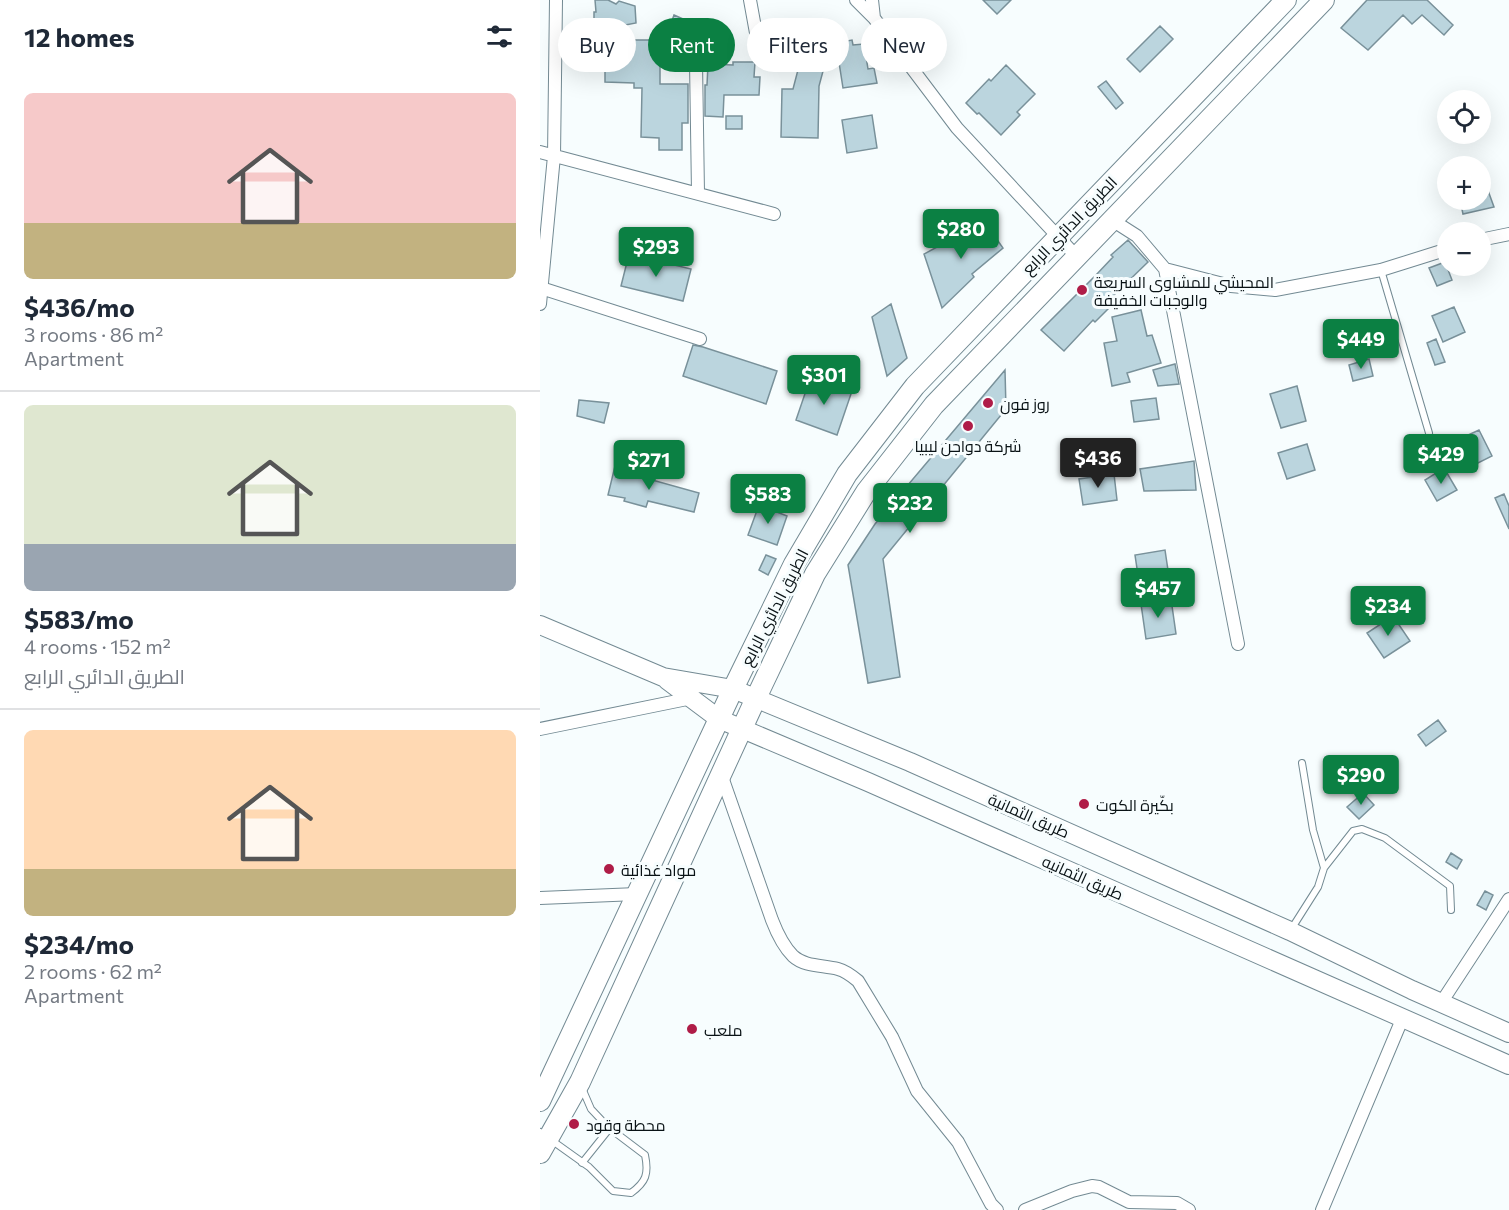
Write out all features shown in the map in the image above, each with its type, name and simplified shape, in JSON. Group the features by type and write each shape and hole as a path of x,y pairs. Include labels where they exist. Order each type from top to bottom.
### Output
{"main road":[{"name":"الطريق الدائري الرابع","path":"540,1101 794,564 847,474 915,386 1286,0"},
{"name":"الطريق الدائري الرابع","path":"543,1141 579,1082 815,574 866,492 934,405 1324,0"}],"street":[{"path":"540,304 554,156 556,0"},
{"path":"750,0 753,18"},
{"path":"856,0 874,18"},
{"path":"872,0 874,18"},
{"path":"696,72 698,193"},
{"path":"915,72 957,128 1076,256"},
{"path":"540,152 774,214"},
{"path":"1112,220 1137,236 1165,269 1238,644"},
{"path":"1491,238 1509,234"},
{"path":"1165,269 1231,286 1275,290 1381,270 1437,252"},
{"path":"542,288 700,339"},
{"name":"طريق الثمانية","path":"540,625 663,677 733,689 910,762 1290,931 1509,1033"},
{"name":"طريق الثمانيه","path":"663,677 719,719 1509,1065"},
{"path":"540,729 692,698"},
{"path":"721,774 771,920 781,941 794,957 807,964 839,969 858,981 892,1037 917,1092 958,1142 991,1204 997,1210"},
{"path":"540,898 637,894"},
{"path":"1441,1003 1509,899"},
{"path":"1322,1210 1402,1017"},
{"path":"1025,1210 1072,1191 1092,1186 1100,1187 1129,1202 1177,1203 1189,1210"}],"lane":[{"path":"1381,270 1429,434"},
{"path":"1302,762 1313,830 1324,868"},
{"path":"1290,931 1318,887 1324,868 1353,831 1362,829 1385,838 1450,886 1451,910"},
{"path":"543,1141 582,1163 613,1191 631,1193 642,1185 648,1169 645,1155 610,1128 591,1109 579,1082"},
{"path":"582,1163 610,1128"}],"building":[{"path":"595,0 608,0 616,4 619,1 635,6 636,18 594,18 594,12 596,12"},
{"path":"983,0 1011,0 997,14"},
{"path":"1367,0 1427,0 1453,25 1444,35 1422,15 1412,24 1403,15 1368,50 1341,28"},
{"path":"1160,26 1173,39 1140,72 1127,59"},
{"path":"636,40 648,40 648,72 660,72 660,84 688,84 688,123 682,123 682,150 659,150 659,138 641,137 642,88 634,88 634,83 605,82 605,72 636,72"},
{"path":"852,40 853,45 861,44 861,72 875,72 877,83 843,88 841,72 849,72 849,41"},
{"path":"735,62 747,62 747,72 754,72 754,77 760,77 759,95 724,95 723,117 705,116 705,85 707,85 708,72 735,72"},
{"path":"1006,65 1035,94 1017,112 1020,115 1001,135 966,103"},
{"path":"797,72 823,72 819,86 818,138 781,137 782,89 793,89"},
{"path":"1106,81 1123,103 1116,109 1098,87"},
{"path":"872,115 877,148 847,153 842,120"},
{"path":"726,116 742,116 742,129 726,129"},
{"path":"1462,210 1481,210 1463,214"},
{"path":"982,218 1003,248 972,274 974,277 942,308 924,254 948,241 950,243"},
{"path":"1128,240 1148,262 1114,295 1118,299 1095,322 1093,320 1064,351 1041,330"},
{"path":"629,254 691,269 683,301 621,286"},
{"path":"1437,265 1437,276 1450,276 1452,280 1437,286 1429,268"},
{"path":"891,304 907,358 887,376 872,317"},
{"path":"1454,307 1465,332 1443,342 1432,316"},
{"path":"1141,310 1147,336 1152,335 1161,363 1127,373 1130,382 1112,386 1104,343 1117,341 1112,317"},
{"path":"1436,339 1445,362 1435,365 1427,343"},
{"path":"693,345 777,371 766,404 683,376"},
{"path":"1369,359 1373,376 1353,381 1349,365"},
{"path":"1175,364 1179,384 1158,386 1153,370"},
{"path":"1005,370 1006,409 883,559 900,677 868,683 848,565 875,524"},
{"path":"811,376 852,391 837,435 796,420"},
{"path":"1297,386 1306,421 1281,428 1270,394"},
{"path":"1156,398 1159,419 1134,422 1131,401"},
{"path":"579,400 609,403 604,423 577,416"},
{"path":"1479,430 1492,456 1470,467 1457,440"},
{"path":"1307,444 1315,470 1287,479 1278,453"},
{"path":"1194,461 1196,490 1144,491 1140,469"},
{"path":"616,462 629,465 627,473 699,493 694,512 648,501 646,507 624,501 625,498 608,495"},
{"path":"1444,468 1457,490 1437,501 1425,480"},
{"path":"1114,474 1117,500 1083,505 1079,479"},
{"path":"1504,494 1509,506 1509,529 1495,498"},
{"path":"759,505 787,516 777,545 748,535"},
{"path":"1165,550 1169,577 1139,582 1135,555"},
{"path":"766,555 776,559 768,575 759,570"},
{"path":"1171,599 1176,634 1146,639 1141,604"},
{"path":"1393,616 1410,641 1384,658 1367,633"},
{"path":"1438,720 1446,731 1426,746 1418,735"},
{"path":"1363,793 1374,805 1359,819 1347,807"},
{"path":"1451,853 1462,860 1457,869 1446,862"},
{"path":"1485,891 1493,895 1486,910 1477,905"}],"place":[{"name":"المحيشي للمشاوي السريعة والوجبات الخفيفة","path":"1082,290"},
{"name":"روز فون","path":"988,403"},
{"name":"شركة دواجن ليبيا","path":"968,426"},
{"name":"بكّيرة الكوت","path":"1084,804"},
{"name":"مواد غذائية","path":"609,869"},
{"name":"ملعب","path":"692,1029"},
{"name":"محطة وقود","path":"574,1124"}]}
